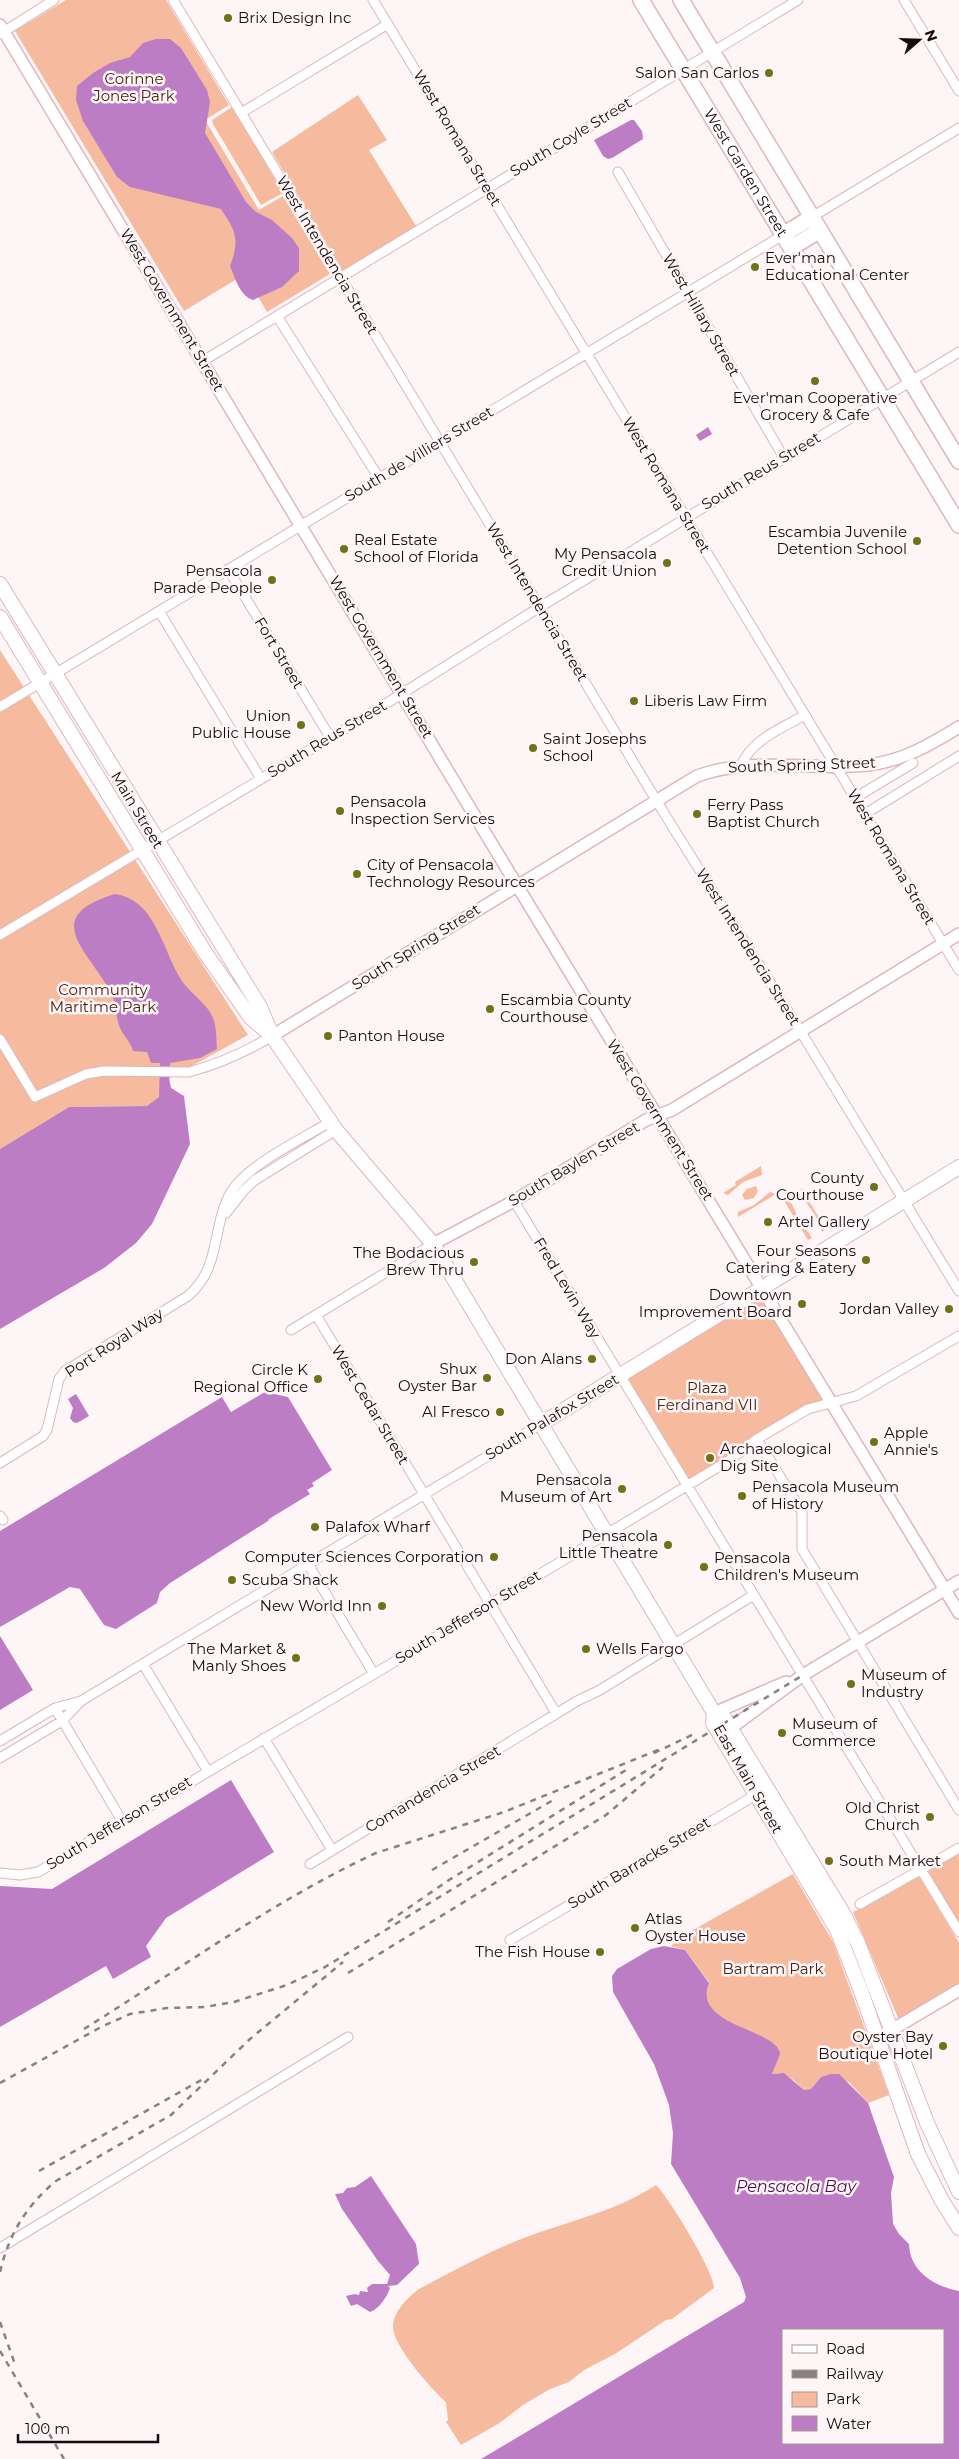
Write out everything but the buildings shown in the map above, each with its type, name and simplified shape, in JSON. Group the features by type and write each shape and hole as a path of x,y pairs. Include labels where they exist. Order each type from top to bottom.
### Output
{"main road":[{"name":"West Garden Street","path":"641,0 959,525"},
{"path":"681,0 959,461"},
{"path":"787,241 812,217"},
{"path":"787,241 820,230"},
{"name":"Main Street","path":"0,584 260,1007 272,1036"},
{"path":"0,617 206,954 251,1018 272,1036"},
{"name":"East Main Street","path":"272,1036 333,1126 433,1244 714,1713 713,1724 726,1732 768,1787 844,1915 892,2030 927,2123 959,2192"},
{"name":"South Palafox Street","path":"541,1424 763,1290 959,1167"},
{"name":"East Main Street","path":"726,1732 756,1795 836,1930 878,2038 918,2154 959,2228"}],"street":[{"path":"1,30 54,0"},
{"name":"West Intendencia Street","path":"174,0 656,800 802,1032 959,1291"},
{"name":"West Romana Street","path":"373,0 959,970"},
{"name":"South Coyle Street","path":"203,361 798,0"},
{"path":"904,0 959,91"},
{"path":"241,113 388,24"},
{"name":"West Government Street","path":"1,30 959,1613"},
{"path":"812,217 959,128"},
{"name":"West Hillary Street","path":"618,172 784,458"},
{"name":"South de Villiers Street","path":"0,707 688,292 787,241"},
{"path":"277,316 379,478"},
{"name":"South Reus Street","path":"0,935 143,851 540,606 959,352"},
{"name":"Fort Street","path":"228,570 330,737"},
{"path":"159,611 261,779"},
{"path":"741,766 749,751 756,744 805,715"},
{"name":"South Spring Street","path":"855,798 959,727"},
{"path":"865,814 959,756"},
{"path":"912,758 923,778"},
{"name":"South Spring Street","path":"0,1039 35,1097 86,1074 104,1071 189,1072 245,1052 698,776 712,770 741,766 836,766 874,764 912,758"},
{"name":"South Baylen Street","path":"291,1330 433,1244 514,1201 646,1120 672,1110 959,934"},
{"name":"Port Royal Way","path":"0,1463 43,1436 47,1430 59,1380 65,1371 188,1296 197,1288 210,1268 230,1195 242,1177 261,1170 333,1126"},
{"name":"Port Royal Way","path":"225,1213 261,1170"},
{"path":"242,1177 249,1186"},
{"name":"Fred Levin Way","path":"514,1201 752,1596 803,1675 959,1932"},
{"name":"West Cedar Street","path":"316,1315 556,1713"},
{"name":"South Jefferson Street","path":"0,1873 20,1875 38,1872 207,1770 374,1674 733,1458 757,1439 808,1409 856,1396 959,1336"},
{"name":"South Palafox Street","path":"0,1758 62,1720 81,1701 541,1424"},
{"path":"757,1439 802,1512 802,1549 856,1642 959,1810"},
{"path":"308,1564 374,1674"},
{"path":"726,1732 803,1675 959,1581"},
{"name":"Comandencia Street","path":"310,1864 556,1713 600,1690 752,1596"},
{"path":"143,1664 207,1770"},
{"path":"714,1713 803,1675"},
{"name":"South Palafox Street","path":"0,1741 55,1708 81,1701"},
{"path":"55,1708 122,1821"},
{"path":"264,1738 332,1850"},
{"name":"South Barracks Street","path":"510,1940 768,1787"},
{"path":"860,1904 959,1848"},
{"path":"878,2038 959,1990"},
{"path":"0,2248 348,2037"}],"green space":[{"name":"Corinne Jones Park","path":"66,0 166,0 229,105 205,120 259,210 283,196 330,274 267,312 245,274 184,311 15,31"},
{"path":"358,95 387,140 369,150 416,226 343,271 272,152"},
{"path":"232,107 283,193 261,205 213,124 212,120"},
{"name":"Community Maritime Park","path":"0,650 248,1035 161,1083 159,1097 148,1106 69,1107 0,1149"},
{"path":"761,1166 762,1175 743,1182 728,1195 723,1193 736,1185 735,1182"},
{"path":"756,1186 758,1191 754,1198 745,1200 742,1195 747,1189"},
{"path":"801,1188 826,1229 822,1232 815,1215 801,1195"},
{"path":"770,1192 776,1194 738,1217 738,1212 754,1205"},
{"path":"783,1199 790,1201 799,1220 812,1238 808,1240"},
{"name":"Plaza Ferdinand VII","path":"763,1290 831,1403 808,1409 686,1486 620,1375"},
{"path":"959,1844 959,1924 928,1872 930,1861"},
{"name":"Bartram Park","path":"793,1874 833,1942 889,2095 868,2103 849,2082 821,2077 811,2089 804,2090 786,2075 772,2074 779,2050 772,2044 714,2011 707,2002 705,1993 709,1982 685,1950 671,1946 684,1935"},
{"path":"919,1876 959,1943 959,1984 899,2020 853,1912"},
{"path":"656,2185 671,2204 700,2252 714,2288 672,2319 666,2320 615,2354 584,2370 569,2382 550,2389 523,2405 498,2424 461,2445 446,2422 448,2420 446,2402 414,2367 394,2334 394,2320 402,2305 419,2289 487,2254 529,2236 610,2208"}],"water":[{"path":"156,39 170,39 181,48 207,90 210,102 205,133 246,202 256,212 272,220 292,238 299,248 299,271 282,287 253,300 241,291 230,266 236,242 233,230 221,209 130,187 117,177 83,121 76,100 77,86 93,73 110,63 130,57 143,43"},
{"path":"634,120 642,131 643,139 612,158 608,159 603,156 594,140"},
{"path":"708,427 712,434 700,441 696,435"},
{"path":"115,894 129,898 139,905 156,926 183,982 206,1007 213,1018 217,1049 200,1058 170,1063 169,1078 171,1088 184,1096 190,1144 152,1224 136,1243 104,1268 0,1329 0,1149 69,1107 147,1106 159,1097 160,1063 151,1063 147,1052 133,1051 120,1028 114,1000 110,991 76,936 74,924 79,913 92,903"},
{"path":"265,1392 288,1397 332,1470 312,1483 314,1486 307,1490 310,1494 170,1583 160,1592 157,1603 116,1629 104,1625 80,1589 70,1587 0,1627 0,1531 222,1397 231,1412"},
{"path":"76,1394 89,1416 77,1423 73,1422 70,1418 73,1408 68,1399"},
{"path":"0,1636 33,1690 0,1710"},
{"path":"231,1780 274,1852 166,1918 146,1946 151,1957 113,1979 106,1966 0,2027 0,1886 52,1889"},
{"name":"Pensacola Bay","path":"664,1946 685,1950 709,1983 707,1997 712,2009 723,2018 766,2038 776,2046 780,2054 772,2074 784,2073 804,2090 811,2089 821,2077 839,2074 868,2103 894,2177 891,2193 893,2224 899,2234 909,2244 910,2254 919,2270 932,2281 959,2291 959,2459 481,2459 744,2302 746,2297 740,2278 671,2164 673,2133 669,2105 654,2064 613,1992 612,1976 617,1969 651,1949"},
{"path":"371,2176 416,2244 419,2264 397,2285 388,2286 390,2288 385,2299 370,2312 357,2304 351,2306 346,2296 359,2295 360,2291 368,2292 367,2288 372,2284 387,2284 390,2275 342,2209 335,2194 343,2193 347,2188 355,2187"}],"railway":[{"path":"0,2083 101,2027 130,2014 167,2008 205,2007 234,2002 287,1985 325,1967 803,1675"},
{"path":"654,1753 694,1734"},
{"path":"84,2029 227,1936 300,1892 376,1853 504,1812 658,1750"},
{"path":"348,1973 606,1815 663,1767"},
{"path":"388,1922 449,1880 626,1770"},
{"path":"432,1870 555,1799"},
{"path":"0,2272 8,2245 20,2222 36,2200 56,2181 171,2115 250,2039 343,1962"},
{"path":"39,2171 205,2078"},
{"path":"0,2322 16,2367"},
{"path":"0,2351 64,2459"}],"place":[{"name":"Brix Design Inc","path":"228,18"},
{"name":"Salon San Carlos","path":"769,73"},
{"name":"Ever'man Educational Center","path":"755,267"},
{"name":"Ever'man Cooperative Grocery & Cafe","path":"815,381"},
{"name":"Escambia Juvenile Detention School","path":"917,541"},
{"name":"Real Estate School of Florida","path":"344,549"},
{"name":"My Pensacola Credit Union","path":"667,563"},
{"name":"Pensacola Parade People","path":"272,580"},
{"name":"Liberis Law Firm","path":"634,701"},
{"name":"Union Public House","path":"301,725"},
{"name":"Saint Josephs School","path":"533,748"},
{"name":"Pensacola Inspection Services","path":"340,811"},
{"name":"Ferry Pass Baptist Church","path":"697,814"},
{"name":"City of Pensacola Technology Resources","path":"357,874"},
{"name":"Escambia County Courthouse","path":"490,1009"},
{"name":"Panton House","path":"328,1036"},
{"name":"County Courthouse","path":"874,1187"},
{"name":"Artel Gallery","path":"768,1222"},
{"name":"Four Seasons Catering & Eatery","path":"866,1260"},
{"name":"The Bodacious Brew Thru","path":"474,1262"},
{"name":"Downtown Improvement Board","path":"802,1304"},
{"name":"Jordan Valley","path":"949,1309"},
{"name":"Don Alans","path":"592,1359"},
{"name":"Shux Oyster Bar","path":"487,1378"},
{"name":"Circle K Regional Office","path":"318,1379"},
{"name":"Al Fresco","path":"500,1412"},
{"name":"Apple Annie's","path":"874,1442"},
{"name":"Archaeological Dig Site","path":"710,1458"},
{"name":"Pensacola Museum of Art","path":"622,1489"},
{"name":"Pensacola Museum of History","path":"742,1496"},
{"name":"Palafox Wharf","path":"315,1527"},
{"name":"Pensacola Little Theatre","path":"668,1545"},
{"name":"Computer Sciences Corporation","path":"494,1557"},
{"name":"Pensacola Children's Museum","path":"704,1567"},
{"name":"Scuba Shack","path":"232,1580"},
{"name":"New World Inn","path":"382,1606"},
{"name":"Wells Fargo","path":"586,1649"},
{"name":"The Market & Manly Shoes","path":"296,1658"},
{"name":"Museum of Industry","path":"851,1684"},
{"name":"Museum of Commerce","path":"782,1733"},
{"name":"Old Christ Church","path":"930,1817"},
{"name":"South Market","path":"829,1861"},
{"name":"Atlas Oyster House","path":"635,1928"},
{"name":"The Fish House","path":"600,1952"},
{"name":"Oyster Bay Boutique Hotel","path":"943,2046"}]}
